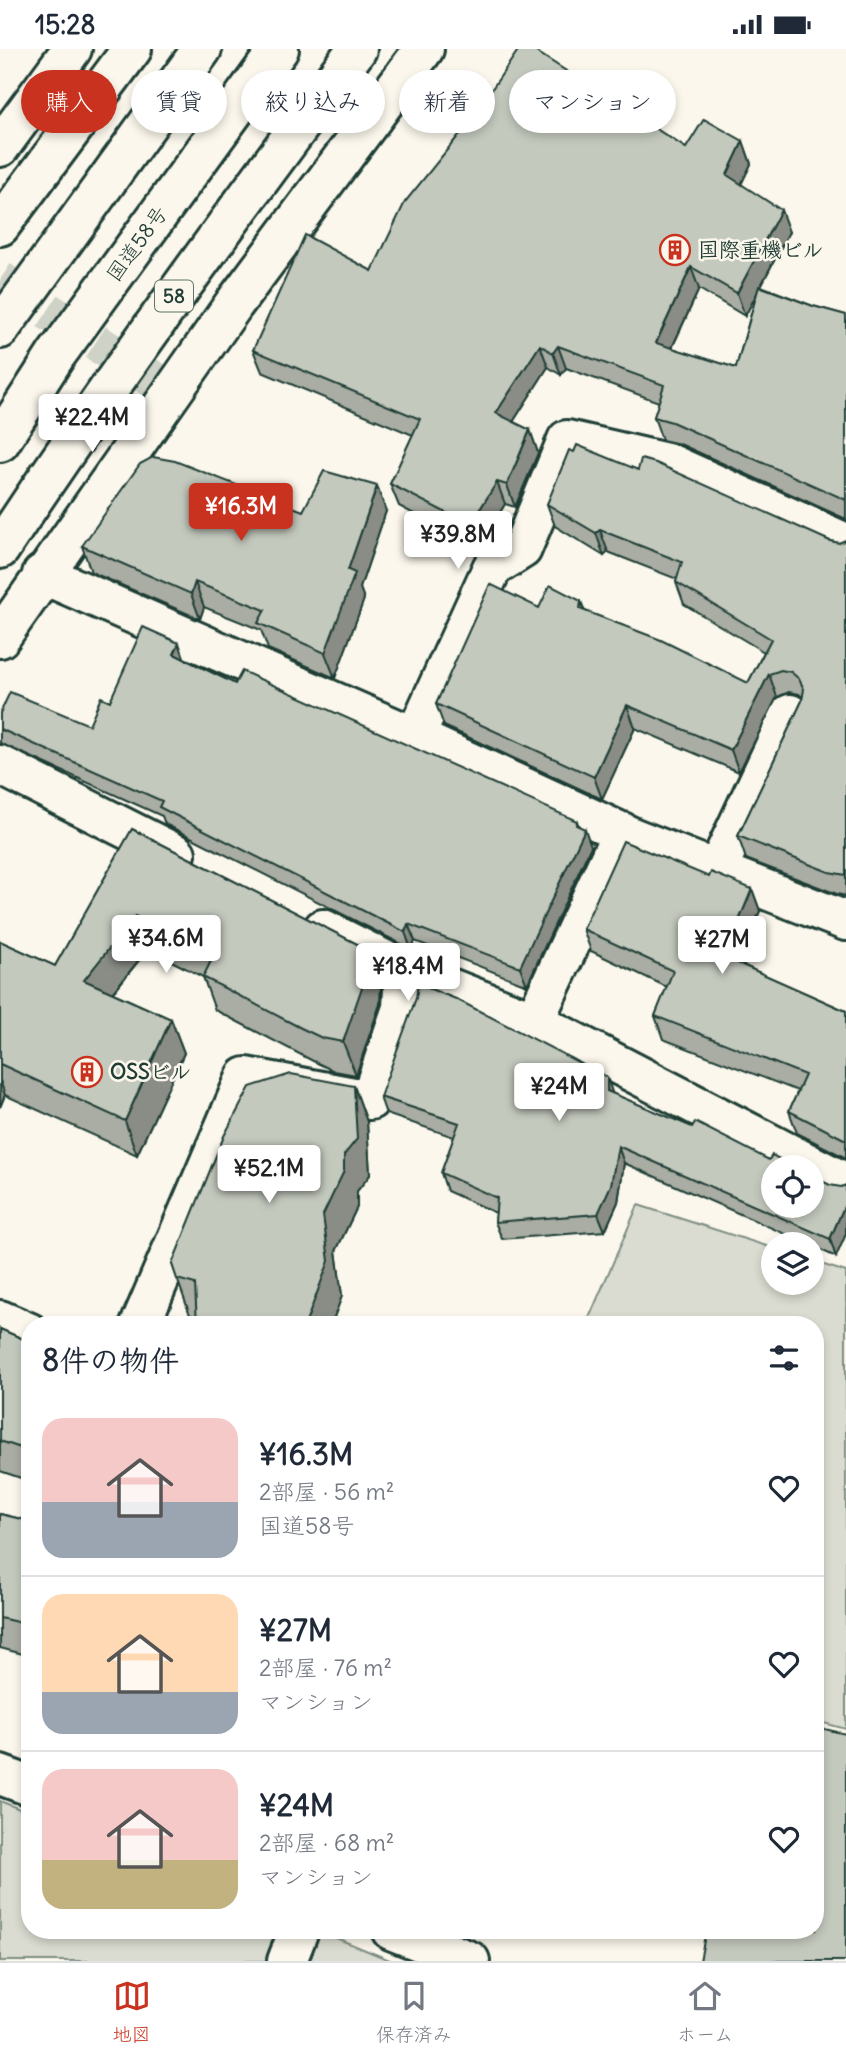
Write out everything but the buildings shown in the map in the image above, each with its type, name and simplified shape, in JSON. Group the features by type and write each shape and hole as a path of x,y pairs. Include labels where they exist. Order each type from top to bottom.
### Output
{"main road":[{"path":"0,146 72,49"},
{"path":"0,226 132,49"},
{"path":"0,329 202,49"},
{"name":"国道58号","path":"0,442 56,355 279,49"},
{"name":"58","path":"0,549 106,391 357,49"},
{"path":"0,638 165,387 424,49"},
{"path":"415,737 492,568 522,549 567,440 671,464 846,543"},
{"path":"42,574 415,737 622,832 716,872 846,921"},
{"path":"716,872 790,714"},
{"path":"0,765 208,870"},
{"path":"534,1021 622,832"},
{"path":"293,914 404,969 534,1021 846,1183"},
{"path":"144,1316 246,1077 370,1100 402,1008 404,969"},
{"path":"0,1320 21,1329"},
{"path":"0,1775 21,1783"},
{"path":"286,1961 295,1939"},
{"path":"414,1939 470,1961"}],"shaded area":[{"path":"638,1205 761,1244 761,1295 824,1295 824,1265 846,1272 846,1729 824,1723 824,1316 590,1316"},
{"path":"0,1801 21,1809 21,1939 339,1939 392,1961 0,1961"}],"tunnel":[{"path":"0,280 157,382"}],"place":[{"name":"国際重機ビル","path":"675,250"},
{"name":"OSSビル","path":"87,1072"}]}
